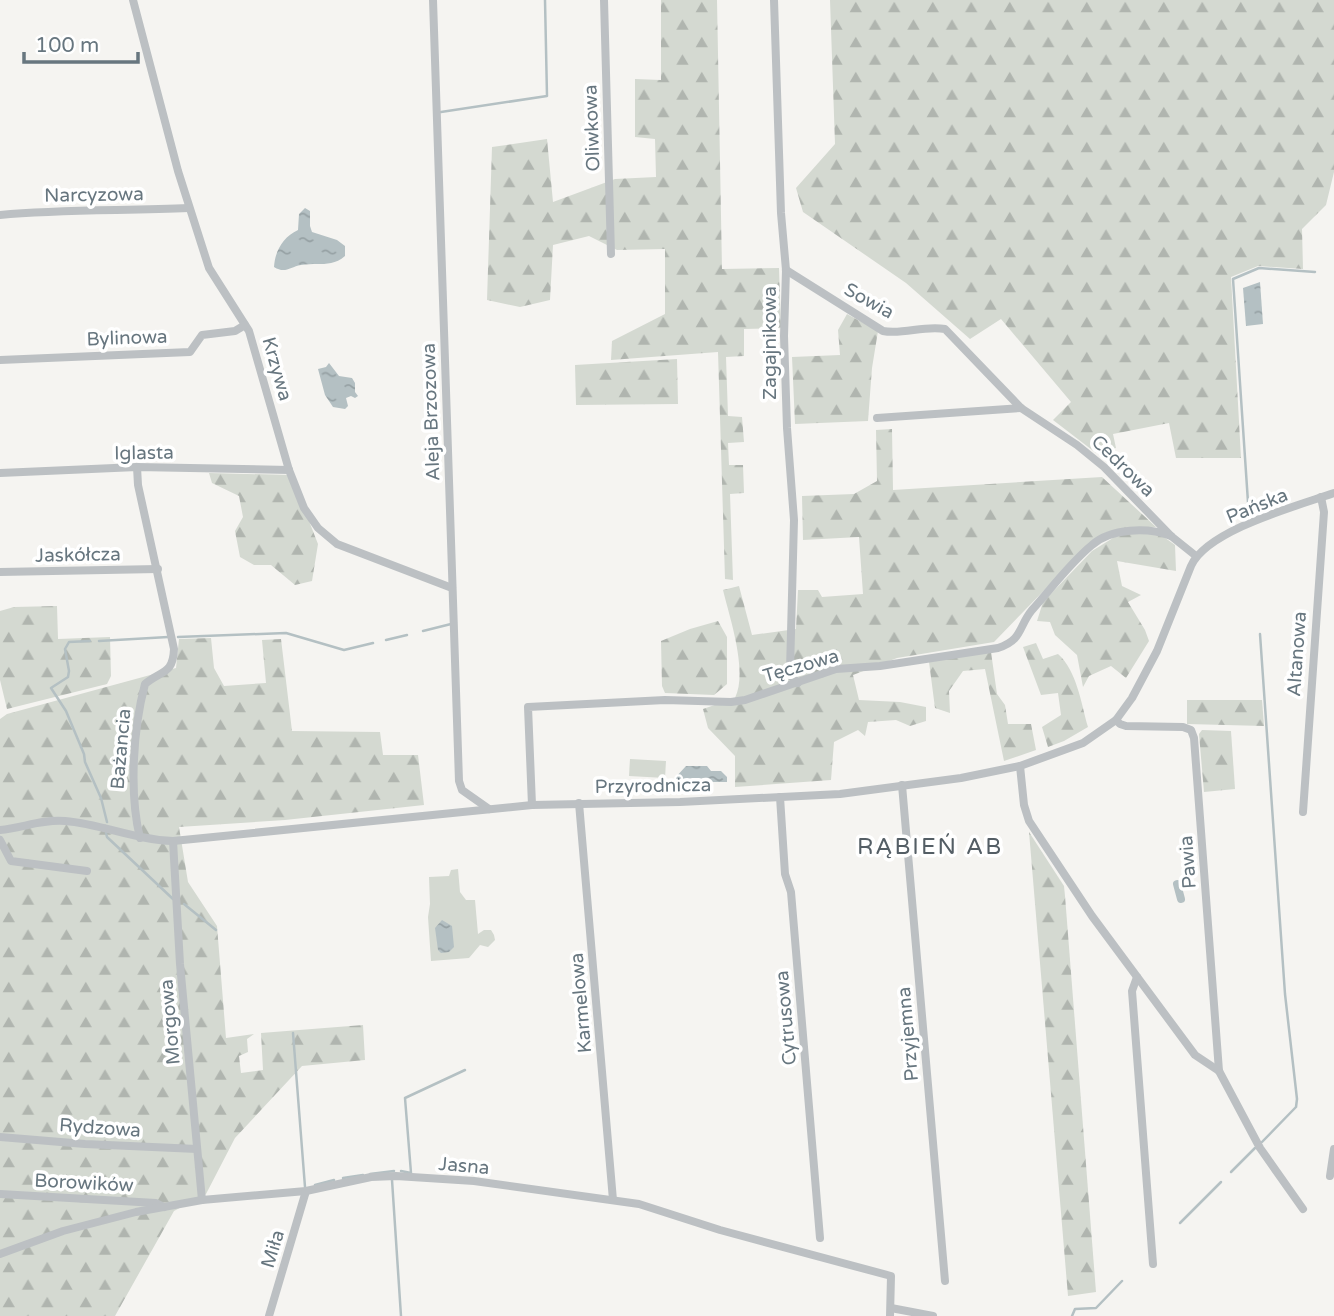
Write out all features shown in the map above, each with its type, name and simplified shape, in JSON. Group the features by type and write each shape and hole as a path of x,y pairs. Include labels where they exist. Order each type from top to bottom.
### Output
{"street":[{"name":"Krzywa","path":"133,0 189,208 209,268 252,340 289,470 304,508 317,528 329,539 355,552 452,588"},
{"name":"Aleja Brzozowa","path":"433,0 452,588 456,620 459,781 462,790 489,809"},
{"name":"Oliwkowa","path":"604,0 611,254"},
{"name":"Zagajnikowa","path":"774,0 781,213 786,270 786,428 794,520 790,670 798,683"},
{"name":"Narcyzowa","path":"0,215 39,211 97,212 189,208"},
{"name":"Sowia","path":"786,270 883,331 945,329"},
{"name":"Bylinowa","path":"0,360 190,352 202,335 235,331 245,325"},
{"name":"Cedrowa","path":"945,329 1021,408 1077,444 1104,467 1171,536 1196,556"},
{"path":"877,418 1021,408"},
{"name":"Iglasta","path":"0,473 137,467 289,470"},
{"path":"137,467 138,485 158,569"},
{"name":"Pańska","path":"1196,556 1215,540 1234,531 1334,493"},
{"name":"Altanowa","path":"1303,813 1324,512 1321,497"},
{"name":"Tęczowa","path":"532,805 528,707 665,700 731,702 745,700 836,670 904,663 998,648 1011,644 1016,639 1031,610 1093,543 1112,534 1144,530 1157,530 1171,536"},
{"name":"Przyrodnicza","path":"0,830 63,820 140,838 173,841 532,805 680,802 840,794 1020,766 1083,743 1115,720 1132,698 1157,651 1196,556"},
{"name":"Jaskółcza","path":"0,572 158,569"},
{"name":"Bażancia","path":"140,838 133,783 141,700 145,684 164,674 174,660 158,569"},
{"name":"Pawia","path":"1115,720 1126,726 1183,727 1191,730 1194,738 1219,1071 1260,1148 1303,1209"},
{"name":"Pawia","path":"1020,766 1024,805 1029,821 1092,916 1195,1055 1219,1071"},
{"name":"Przyjemna","path":"902,785 945,1281"},
{"name":"Cytrusowa","path":"780,797 785,874 791,892 820,1238"},
{"name":"Karmelowa","path":"579,803 613,1200"},
{"path":"0,840 11,861 87,871"},
{"name":"Morgowa","path":"173,841 180,964 202,1200"},
{"path":"1137,977 1132,990 1153,1264"},
{"name":"Rydzowa","path":"0,1137 197,1149"},
{"path":"1330,1176 1334,1149"},
{"name":"Jasna","path":"0,1254 63,1231 202,1200 306,1191 371,1177 474,1181 639,1204 720,1230 891,1276 890,1312 933,1316"},
{"name":"Miła","path":"269,1316 306,1191"},
{"name":"Borowików","path":"0,1194 156,1203 164,1207"}],"green space":[{"path":"661,0 717,0 722,269 779,268 781,328 744,329 744,356 726,357 728,416 742,417 744,442 728,443 729,465 743,465 744,493 730,494 733,580 725,579 718,352 611,360 612,341 665,314 665,249 617,250 589,236 553,245 550,300 520,307 487,300 492,147 547,139 553,202 615,179 656,177 655,139 635,137 635,79 661,80"},
{"path":"830,0 1334,0 1334,172 1326,205 1302,229 1303,269 1258,266 1231,277 1241,458 1176,458 1169,423 1113,434 1116,448 1096,453 1053,420 1071,402 1001,319 970,339 906,283 803,212 796,188 835,144"},
{"path":"847,314 878,331 868,421 795,424 792,357 840,355 838,330"},
{"path":"677,359 678,404 576,405 575,365"},
{"path":"892,429 893,490 1102,477 1156,527 1107,532 1093,540 994,642 897,658 853,675 859,700 900,702 926,707 926,721 910,726 896,720 868,722 865,736 858,730 834,742 831,780 735,787 735,756 708,728 703,709 735,698 739,687 739,660 723,590 739,586 752,635 796,629 798,590 818,590 822,597 863,594 859,537 803,540 802,496 854,494 877,481 876,430"},
{"path":"209,473 291,475 318,544 312,581 295,585 271,565 254,565 240,557 235,531 243,517 239,496 212,483"},
{"path":"1157,532 1175,545 1176,571 1117,561 1122,586 1141,595 1128,602 1149,641 1126,678 1111,666 1089,676 1083,687 1077,655 1055,635 1050,622 1037,621 1043,602 1092,551 1121,533"},
{"path":"57,606 58,639 110,637 111,676 107,684 7,709 0,680 0,611 14,607"},
{"path":"718,621 727,637 727,684 714,695 665,693 662,686 661,641"},
{"path":"211,638 214,668 224,686 266,683 262,640 281,639 292,731 380,732 383,755 418,755 424,805 285,820 179,827 188,882 217,926 226,1038 254,1034 247,1039 248,1052 239,1056 241,1073 263,1070 261,1033 363,1025 365,1060 302,1066 235,1138 206,1194 174,1211 115,1316 0,1316 0,719 7,714 176,668 179,639"},
{"path":"1036,643 1043,659 1058,654 1070,669 1088,727 1048,747 1042,727 1061,715 1058,693 1041,695 1023,647"},
{"path":"991,652 997,694 1005,705 1008,724 1031,724 1036,750 1004,761 985,669 963,671 949,691 950,713 935,708 929,662"},
{"path":"1187,700 1262,700 1264,726 1187,724"},
{"path":"1202,730 1231,731 1235,789 1204,792 1199,734"},
{"path":"630,759 666,761 665,778 629,776"},
{"path":"1029,832 1064,886 1065,896 1096,1292 1068,1296"},
{"path":"458,869 460,892 466,900 475,900 478,934 491,930 495,940 488,947 480,945 469,958 431,961 429,877 449,876 451,870"}],"water":[{"path":"305,208 310,211 312,232 337,240 345,246 345,256 329,263 278,269 274,267 278,250 288,236 298,230 299,214"},
{"path":"1260,282 1263,324 1246,326 1243,288"},
{"path":"329,363 339,376 352,378 355,383 358,396 346,398 348,406 345,409 333,407 325,395 318,369"},
{"path":"686,766 707,766 711,771 721,771 727,777 727,782 680,782 675,778"},
{"path":"442,920 452,926 454,947 449,952 441,953 438,950 435,928"}],"waterway":[{"path":"441,112 547,96 545,0"},
{"path":"1249,517 1233,279 1259,268 1315,272"},
{"path":"423,631 451,624"},
{"path":"178,637 286,633 344,650 373,643"},
{"path":"1260,634 1285,994 1297,1099 1296,1107 1262,1142"},
{"path":"386,640 407,635"},
{"path":"99,641 168,637"},
{"path":"90,641 69,642 65,649 68,677 51,688 66,711 84,754 107,822"},
{"path":"106,833 107,837 173,899"},
{"path":"1177,884 1181,899"},
{"path":"184,904 216,930"},
{"path":"293,1033 305,1187"},
{"path":"401,1171 411,1173 405,1098 465,1070"},
{"path":"1231,1172 1255,1148"},
{"path":"370,1174 394,1171"},
{"path":"343,1178 363,1175"},
{"path":"315,1185 334,1180"},
{"path":"392,1180 401,1316"},
{"path":"1180,1223 1221,1182"},
{"path":"1072,1316 1075,1309 1096,1308 1122,1281"}],"district":[{"name":"RĄBIEŃ AB","path":"930,847"}]}
